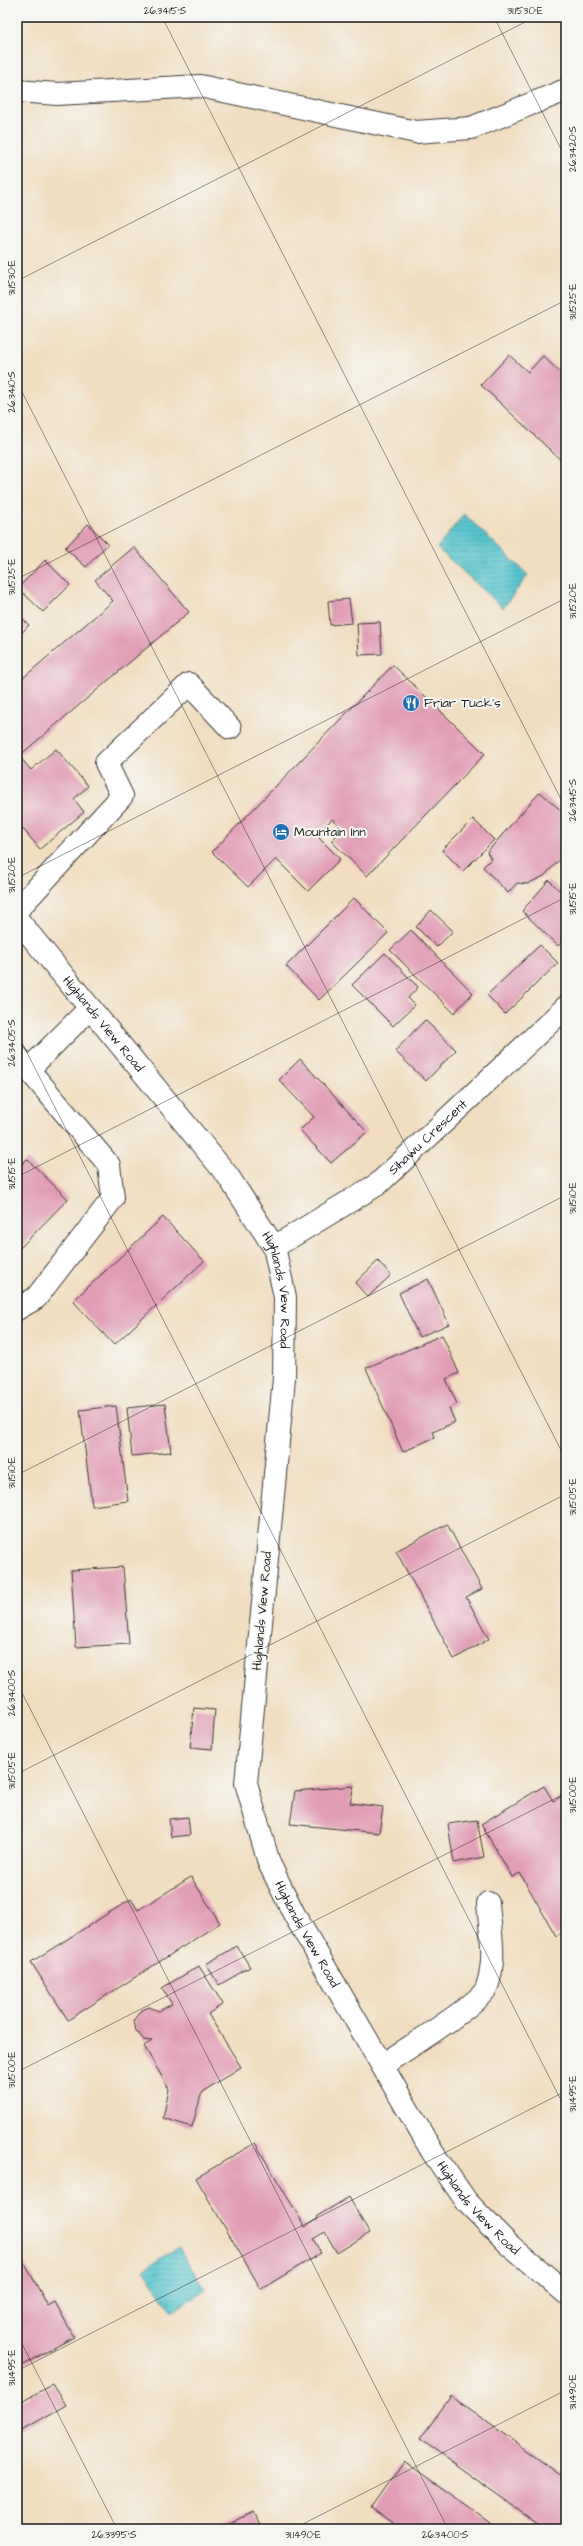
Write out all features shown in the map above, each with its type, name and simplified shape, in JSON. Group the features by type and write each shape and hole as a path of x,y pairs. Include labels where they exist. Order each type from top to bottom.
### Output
{"street":[{"path":"17,91 57,94 200,86 416,132 471,128 566,90"},
{"path":"17,910 122,796 106,763 189,684 230,728"},
{"name":"Highlands View Road","path":"17,919 228,1176 274,1247 285,1297 284,1378 246,1783 270,1862 294,1914 433,2153 467,2202 508,2244 566,2293"},
{"name":"Sihawu Crescent","path":"274,1247 378,1184 566,1007"},
{"path":"17,1309 36,1298 113,1198 109,1165 23,1062 90,1008"},
{"path":"382,2064 440,2028 486,1989 494,1950 488,1903"}],"water":[{"path":"464,514 528,575 503,608 437,548"},
{"path":"178,2247 206,2290 172,2312 144,2269"}],"building":[{"path":"509,355 528,372 543,356 566,378 566,465 481,385"},
{"path":"88,524 108,544 86,567 65,548"},
{"path":"134,547 189,612 19,756 31,770 56,749 88,786 74,799 84,812 40,849 17,822 17,683 113,601 95,580"},
{"path":"45,560 70,585 43,612 18,588"},
{"path":"349,599 352,623 330,625 328,601"},
{"path":"17,613 29,625 17,638"},
{"path":"380,622 382,654 359,655 357,623"},
{"path":"393,665 485,754 367,876 331,841 343,829 332,819 316,835 340,859 308,891 276,859 248,887 212,852"},
{"path":"540,792 566,815 566,853 544,876 527,884 517,883 508,893 483,867 491,859 487,852"},
{"path":"473,819 494,840 463,871 442,850"},
{"path":"549,880 566,897 566,937 558,946 522,911"},
{"path":"354,898 388,933 319,1000 286,966"},
{"path":"431,910 453,931 437,947 416,927"},
{"path":"411,930 473,993 454,1013 390,950"},
{"path":"540,945 558,963 505,1014 487,995"},
{"path":"385,953 418,987 408,998 415,1005 393,1026 352,985"},
{"path":"425,1020 456,1050 426,1081 395,1051"},
{"path":"300,1059 367,1132 331,1163 300,1130 314,1117 279,1080"},
{"path":"27,1159 68,1199 17,1251 17,1169"},
{"path":"163,1217 204,1261 114,1345 73,1301"},
{"path":"378,1261 391,1275 368,1297 355,1283"},
{"path":"428,1279 449,1324 419,1337 399,1293"},
{"path":"442,1335 459,1373 446,1379 457,1404 449,1408 455,1422 433,1432 435,1437 403,1452 366,1368"},
{"path":"165,1404 171,1452 132,1456 127,1408"},
{"path":"116,1406 128,1501 92,1506 80,1410"},
{"path":"447,1524 482,1589 466,1597 489,1639 454,1659 396,1551"},
{"path":"123,1567 129,1644 76,1647 71,1570"},
{"path":"194,1708 215,1710 212,1749 190,1747"},
{"path":"354,1786 350,1803 383,1807 379,1833 290,1824 295,1791"},
{"path":"544,1786 553,1801 566,1794 566,1931 556,1936 520,1873 512,1877 481,1824"},
{"path":"188,1817 190,1835 171,1837 169,1819"},
{"path":"477,1820 484,1857 454,1863 448,1824"},
{"path":"191,1877 220,1923 68,2020 31,1962 131,1899 138,1910"},
{"path":"237,1946 250,1967 219,1985 206,1964"},
{"path":"199,1966 223,2004 208,2014 241,2067 202,2092 192,2127 163,2118 169,2089 144,2046 152,2041 144,2040 136,2031 134,2020 140,2011 149,2007 159,2011 172,2004 162,1988"},
{"path":"255,2143 305,2227 317,2219 316,2217 349,2197 369,2233 337,2253 325,2232 313,2239 321,2253 261,2289 196,2178"},
{"path":"25,2264 48,2306 55,2302 74,2337 17,2368 17,2268"},
{"path":"53,2384 66,2405 17,2433 17,2404"},
{"path":"451,2396 566,2479 566,2529 545,2529 420,2439"},
{"path":"404,2461 500,2529 401,2529 371,2508"},
{"path":"253,2512 261,2529 218,2529"}],"place":[{"name":"Friar Tuck's","path":"411,703"},
{"name":"Mountain Inn","path":"281,832"}]}
